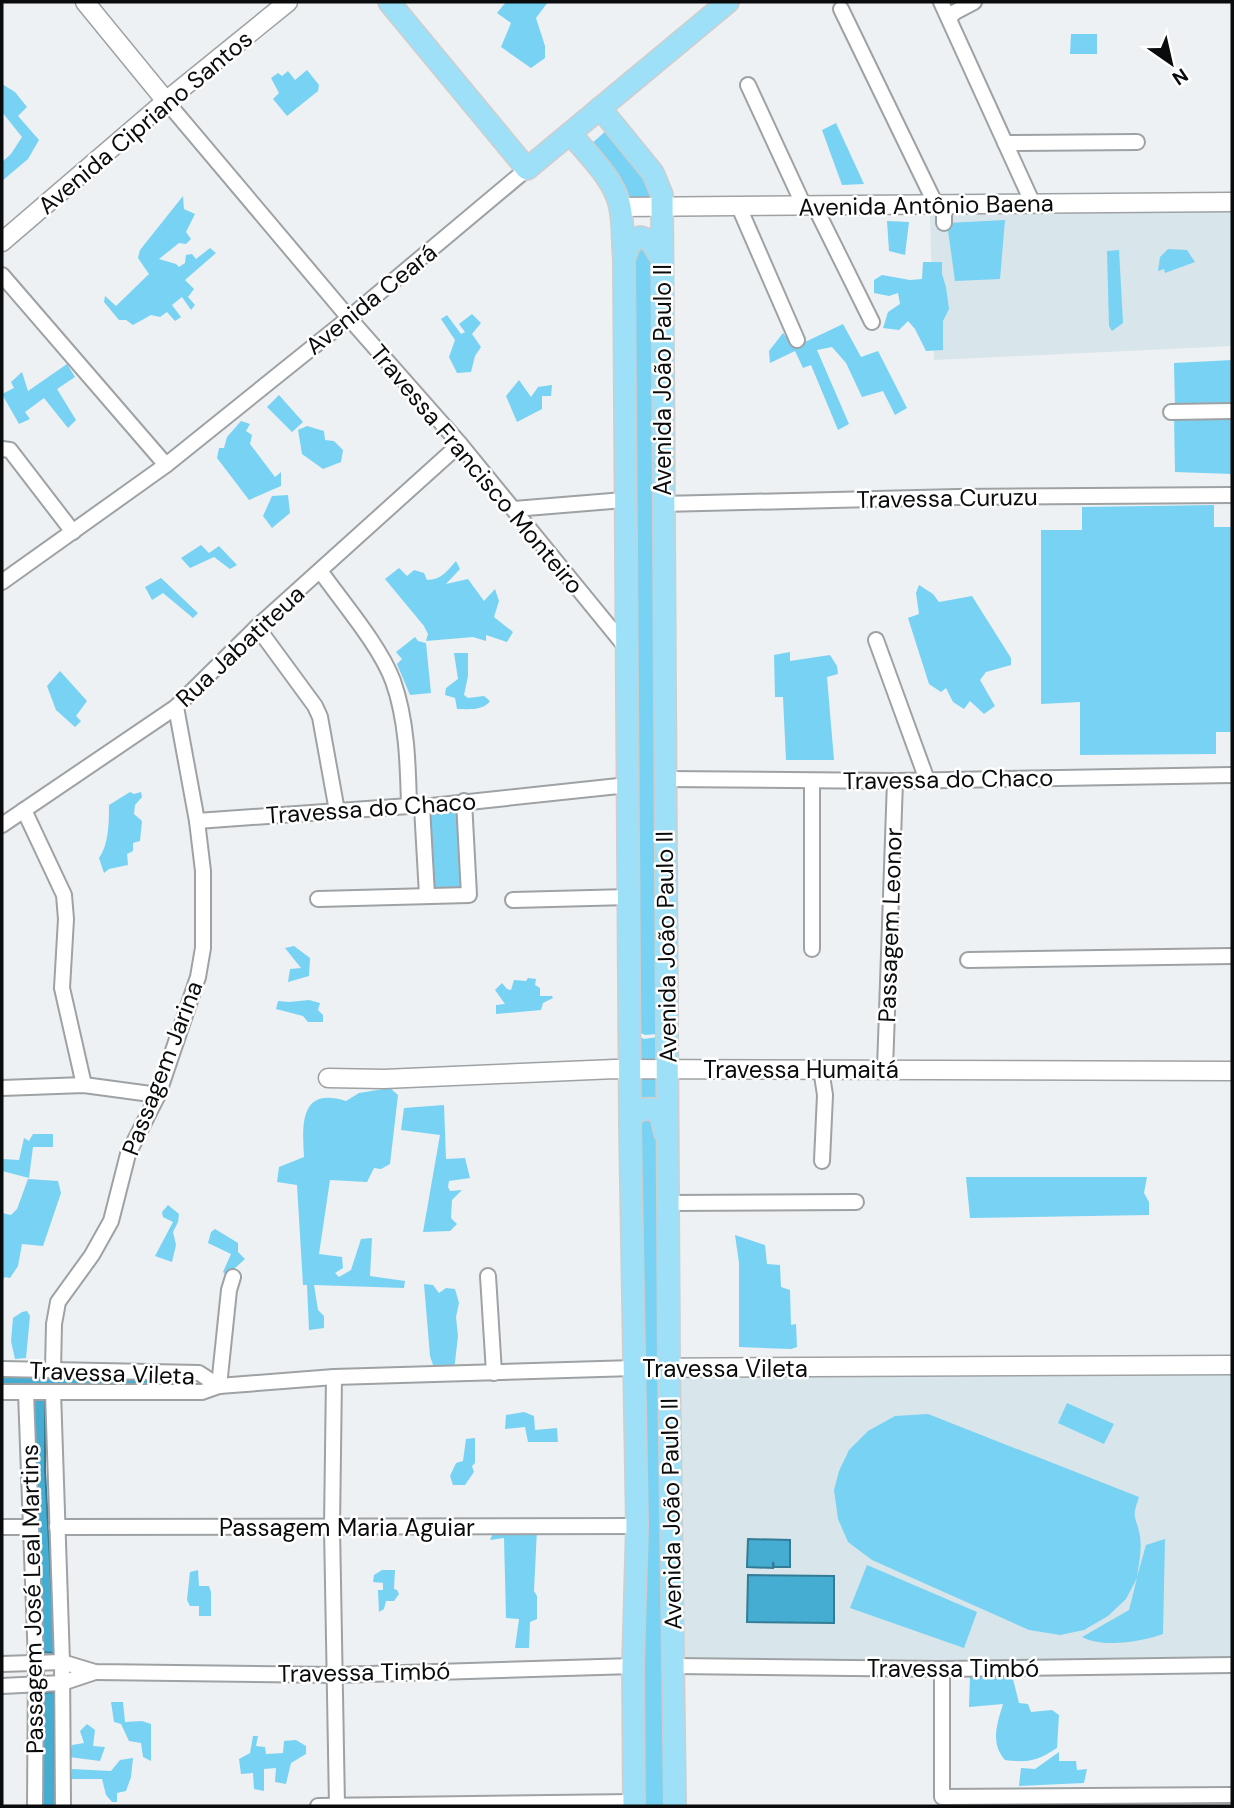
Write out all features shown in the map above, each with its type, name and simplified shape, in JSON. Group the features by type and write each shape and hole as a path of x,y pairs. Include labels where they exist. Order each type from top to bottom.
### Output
{"main road":[{"path":"389,2 527,169"},
{"name":"Avenida Ceará","path":"527,169 571,134 717,5"},
{"name":"Avenida João Paulo II","path":"600,108 658,181 662,208 664,779 675,1806"},
{"name":"Avenida João Paulo II","path":"571,134 613,188 620,207 624,259 630,1124 638,1526 633,1665 634,1804"},
{"path":"624,259 630,243 640,237 650,240 661,257"},
{"path":"629,1002 637,1030 642,1036 657,1035 666,1025 667,1019"},
{"path":"630,1124 631,1118 641,1108 656,1110 661,1116 668,1145"}],"street":[{"name":"Travessa Francisco Monteiro","path":"85,2 349,318 460,444 625,646"},
{"name":"Avenida Cipriano Santos","path":"2,242 166,101 288,2"},
{"path":"941,2 1033,204"},
{"path":"949,18 974,2"},
{"path":"841,9 941,211"},
{"path":"748,85 872,322"},
{"path":"1005,143 1137,142"},
{"name":"Avenida Ceará","path":"2,582 166,465 349,318 527,169"},
{"name":"Avenida Antônio Baena","path":"620,207 810,206 941,211 1033,204 1232,202"},
{"path":"739,207 797,340"},
{"path":"2,275 166,465"},
{"path":"1171,412 1232,411"},
{"name":"Rua Jabatiteua","path":"2,825 176,707 257,627 460,444"},
{"path":"2,449 10,450 73,531"},
{"name":"Travessa Curuzu","path":"662,504 1232,495"},
{"path":"514,509 624,500"},
{"path":"321,572 375,650 392,680 416,806 427,895"},
{"path":"257,627 315,706 320,717 337,811"},
{"path":"876,640 927,780"},
{"name":"Passagem Jarina","path":"52,1370 54,1324 58,1303 92,1255 111,1221 128,1154 158,1095 198,977 201,958 203,871 197,821 176,707"},
{"name":"Travessa do Chaco","path":"664,779 895,781 1232,775"},
{"path":"812,781 812,949"},
{"name":"Passagem Leonor","path":"885,1069 895,781"},
{"name":"Travessa do Chaco","path":"197,821 416,806 628,785"},
{"path":"318,899 469,894 464,801"},
{"path":"24,810 64,895 66,919 62,988 84,1085"},
{"path":"513,900 629,897"},
{"path":"968,960 1232,957"},
{"name":"Travessa Humaitá","path":"328,1078 384,1079 630,1069 1232,1071"},
{"path":"821,1069 825,1096 822,1161"},
{"path":"2,1088 84,1085 158,1095"},
{"path":"668,1203 856,1202"},
{"path":"488,1276 494,1373"},
{"path":"219,1386 229,1290 233,1278"},
{"name":"Travessa Vileta","path":"2,1392 202,1392 219,1386 334,1377 669,1367 1232,1365"},
{"name":"Travessa Vileta","path":"2,1369 199,1373 219,1386"},
{"path":"334,1377 332,1527 337,1806"},
{"name":"Passagem José Leal Martins","path":"26,1392 31,1527 42,1676 63,1806"},
{"name":"Passagem José Leal Martins","path":"35,1806 42,1676 58,1662 53,1392"},
{"name":"Passagem Maria Aguiar","path":"57,1527 638,1526"},
{"path":"2,1527 31,1527"},
{"name":"Travessa Timbó","path":"42,1676 58,1662 95,1672"},
{"name":"Travessa Timbó","path":"2,1664 42,1676"},
{"name":"Travessa Timbó","path":"2,1686 42,1676 95,1672 336,1675 633,1665"},
{"name":"Travessa Timbó","path":"674,1666 942,1669 1232,1665"},
{"path":"942,1669 943,1797 1232,1795"},
{"path":"318,1806 634,1804"}],"shaded area":[{"path":"506,2 548,2 536,18 545,46 545,58 531,68 501,47 511,23 497,13"},
{"path":"1071,34 1097,34 1097,54 1070,54"},
{"path":"307,70 319,85 318,91 287,116 273,99 279,93 271,78 278,73 282,76 288,71 295,80"},
{"path":"2,84 15,92 27,107 18,116 39,140 28,159 2,181 2,162 22,137 2,112"},
{"path":"836,123 864,184 842,185 822,130"},
{"path":"608,129 651,182 654,200 626,200 590,145"},
{"path":"183,196 184,209 195,214 186,232 191,239 186,244 179,243 159,259 179,267 185,263 186,255 192,254 196,259 210,248 216,253 185,280 194,289 188,297 195,305 191,310 182,297 172,305 181,317 175,321 167,312 160,317 151,315 133,325 126,320 119,320 104,302 105,296 116,306 149,274 138,258 140,250"},
{"path":"1232,211 1232,346 934,360 930,214"},
{"path":"1005,220 1000,279 955,281 947,223"},
{"path":"887,221 909,222 905,255 889,251"},
{"path":"633,247 656,251 657,1034 645,1035 641,1033 630,254"},
{"path":"1168,249 1187,250 1195,262 1165,273 1164,269 1158,271 1160,257"},
{"path":"1119,250 1123,323 1112,331 1109,326 1107,251"},
{"path":"923,262 942,262 949,309 943,321 943,350 926,351 908,321 899,330 883,328 888,312 900,304 898,293 889,296 874,293 874,280 882,275 910,280 922,279"},
{"path":"472,314 481,323 472,334 481,347 475,356 471,372 457,373 449,357 455,340 441,319 447,315 461,334 465,332 459,324"},
{"path":"843,324 861,357 878,351 907,408 895,415 883,391 862,397 846,363 832,347 817,350 849,424 838,430 811,365 803,368 795,351 770,363 769,351 783,333 792,343 805,342"},
{"path":"1232,360 1232,408 1175,407 1174,363"},
{"path":"67,364 75,377 57,389 76,420 68,428 44,398 25,412 30,419 19,424 2,394 14,388 11,382 22,372 28,391"},
{"path":"519,380 531,397 538,387 552,385 551,396 542,396 542,409 517,422 506,396"},
{"path":"279,395 303,422 292,432 267,407"},
{"path":"1174,415 1232,416 1232,474 1175,472"},
{"path":"241,421 250,424 246,431 252,435 250,444 275,477 281,472 281,486 249,500 217,458 219,448 224,448 227,437"},
{"path":"307,426 324,431 325,440 334,441 343,450 341,462 323,469 302,454 298,430"},
{"path":"288,495 290,513 272,528 263,516 272,496"},
{"path":"1214,505 1214,527 1232,527 1232,732 1216,732 1216,754 1080,755 1080,702 1041,704 1041,530 1082,530 1082,507"},
{"path":"201,545 209,553 219,546 237,565 230,569 214,557 190,568 181,558"},
{"path":"456,561 460,569 446,584 468,579 484,601 495,589 499,601 494,617 513,632 507,642 486,635 486,641 473,637 426,641 428,634 424,626 385,579 399,568 407,576 414,570 424,573 427,580 432,580 443,574"},
{"path":"161,578 198,613 193,618 163,593 152,600 145,587"},
{"path":"919,585 933,594 939,602 972,596 1011,658 1011,665 986,672 980,680 995,706 984,714 970,701 964,709 953,702 946,688 941,692 929,684 908,618 919,614 916,593"},
{"path":"415,637 426,643 431,693 410,695 397,664 402,659 396,652"},
{"path":"790,652 790,661 830,655 837,666 838,674 827,677 834,760 786,760 783,697 775,697 774,655"},
{"path":"454,653 468,653 468,676 464,695 468,698 484,696 490,701 487,704 475,709 457,709 455,698 445,695 446,688 458,679"},
{"path":"60,671 87,701 76,716 81,721 75,727 56,710 47,686"},
{"path":"130,792 141,792 142,797 135,805 134,814 142,821 140,841 133,843 133,851 127,854 128,865 109,869 104,873 99,858 107,840 109,805"},
{"path":"457,808 463,893 432,892 427,811"},
{"path":"294,946 310,958 309,976 288,982 290,969 301,968 285,948"},
{"path":"528,978 536,979 535,985 540,988 540,996 553,998 543,1003 541,1010 496,1014 496,1005 505,1004 495,990 502,983 511,990 514,980 526,981"},
{"path":"309,1000 320,1003 318,1010 323,1015 323,1022 308,1022 303,1016 276,1009 278,1001"},
{"path":"637,1035 644,1039 658,1037 669,1806 645,1806"},
{"path":"390,1088 398,1095 390,1164 381,1169 374,1168 367,1182 330,1180 319,1254 342,1257 343,1268 335,1273 339,1277 351,1270 361,1239 372,1238 370,1276 405,1281 404,1288 314,1285 318,1310 324,1316 324,1328 309,1330 307,1285 303,1285 297,1185 277,1182 279,1167 304,1157 304,1121 312,1103 331,1098 346,1101 359,1093"},
{"path":"444,1105 446,1159 465,1158 470,1178 449,1181 450,1191 462,1190 452,1200 451,1218 457,1224 450,1231 423,1232 440,1135 401,1130 404,1108"},
{"path":"33,1134 53,1134 53,1147 33,1147 29,1178 2,1171 2,1140 3,1159 19,1160 24,1138 29,1141"},
{"path":"966,1177 1147,1177 1144,1193 1149,1202 1149,1215 970,1218"},
{"path":"28,1179 58,1181 61,1193 43,1246 22,1244 18,1266 10,1278 5,1277 2,1280 2,1213 11,1215 17,1209"},
{"path":"168,1205 179,1214 173,1232 176,1245 172,1262 155,1256 173,1222 163,1217 162,1212"},
{"path":"215,1229 238,1243 238,1252 245,1259 234,1269 230,1279 223,1272 231,1254 208,1243 211,1232"},
{"path":"735,1235 765,1245 767,1264 780,1265 781,1287 790,1290 791,1325 796,1324 797,1347 739,1347 739,1263"},
{"path":"424,1284 433,1285 439,1293 446,1288 455,1289 459,1303 454,1371 435,1371 430,1356"},
{"path":"27,1311 30,1316 26,1358 15,1359 11,1341 13,1318"},
{"path":"1232,1365 1232,1665 682,1661 669,1367"},
{"path":"2,1375 194,1377 194,1387 2,1388"},
{"path":"45,1396 45,1470 55,1653 39,1652 31,1397"},
{"path":"1067,1403 1114,1424 1104,1444 1058,1423"},
{"path":"524,1412 534,1416 535,1430 557,1428 558,1442 528,1442 525,1427 505,1429 506,1415"},
{"path":"928,1414 1139,1497 1135,1514 1141,1541 1137,1577 1146,1545 1165,1539 1163,1634 1122,1643 1100,1642 1082,1637 1129,1610 1137,1578 1126,1599 1108,1616 1084,1630 1060,1635 1029,1630 872,1560 848,1542 838,1519 834,1490 849,1450 868,1431 895,1416"},
{"path":"475,1438 475,1463 472,1466 474,1472 465,1485 453,1485 450,1476 456,1463 463,1461 466,1439"},
{"path":"495,1529 537,1529 534,1591 537,1596 537,1619 530,1622 529,1648 515,1648 519,1619 506,1618 504,1538 490,1540"},
{"path":"748,1539 790,1540 790,1567 774,1567 773,1562 773,1568 747,1567"},
{"path":"867,1565 977,1612 964,1648 850,1608"},
{"path":"198,1570 199,1586 209,1586 211,1592 211,1616 199,1616 199,1606 190,1606 187,1600 190,1572"},
{"path":"382,1570 395,1570 394,1589 399,1594 394,1601 386,1601 384,1609 379,1612 378,1590 383,1590 383,1583 373,1582 374,1575"},
{"path":"748,1575 834,1576 834,1623 747,1622"},
{"path":"970,1675 1012,1675 1019,1703 1028,1704 1031,1712 1052,1710 1059,1715 1057,1748 1032,1760 1005,1760 996,1740 1003,1704 969,1707"},
{"path":"54,1692 55,1806 42,1806 41,1693"},
{"path":"111,1702 123,1702 125,1722 142,1721 151,1724 151,1761 143,1757 141,1743 129,1741 121,1724 114,1722"},
{"path":"87,1724 95,1730 93,1746 105,1747 100,1761 69,1757 72,1745 84,1743 80,1731"},
{"path":"253,1736 258,1736 256,1746 265,1747 266,1754 283,1753 284,1741 296,1740 306,1746 306,1754 291,1763 286,1784 275,1782 276,1768 264,1769 264,1791 254,1789 253,1773 241,1774 239,1759 250,1753"},
{"path":"1059,1752 1059,1761 1076,1761 1077,1770 1087,1769 1084,1783 1019,1786 1021,1768 1035,1769"},
{"path":"133,1758 126,1791 117,1793 117,1802 112,1802 106,1795 102,1779 71,1779 72,1769 111,1771 120,1760"}]}
